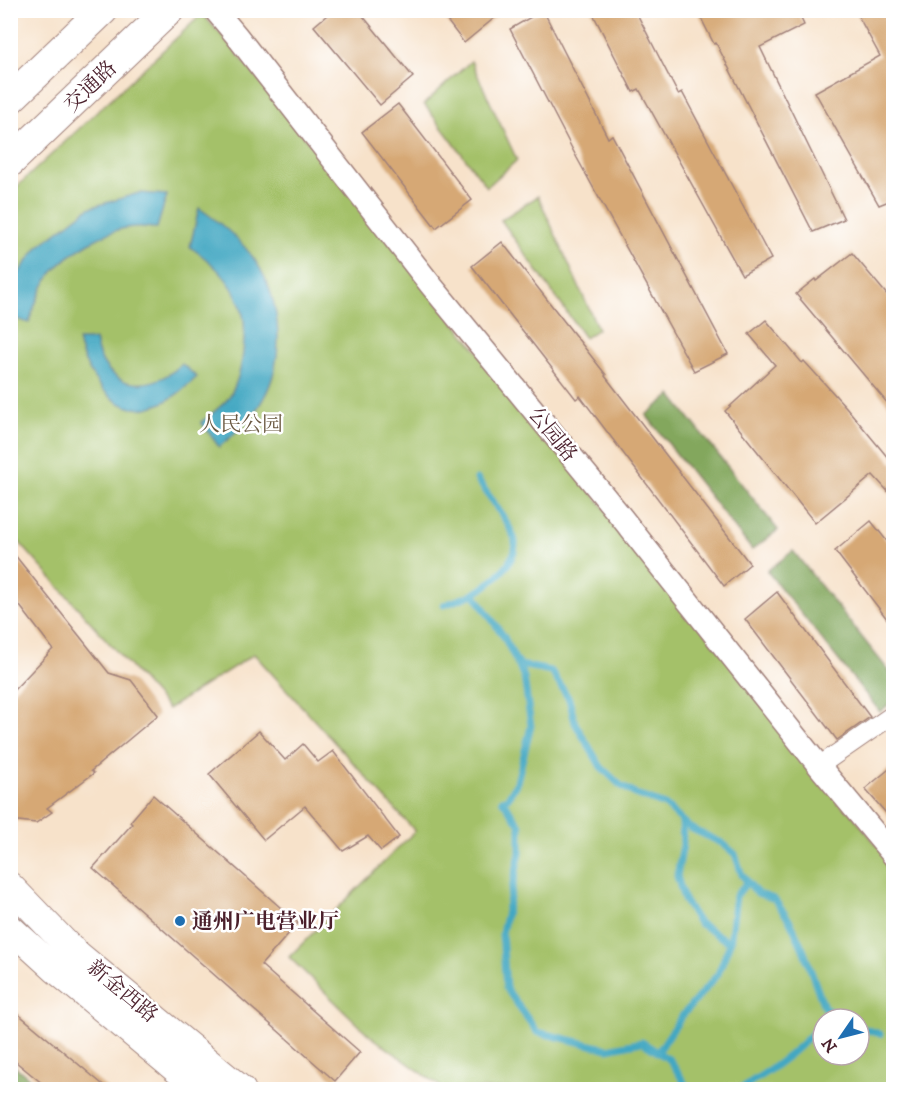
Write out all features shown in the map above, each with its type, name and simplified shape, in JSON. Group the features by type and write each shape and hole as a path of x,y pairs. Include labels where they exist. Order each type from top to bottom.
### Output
{"main road":[{"path":"10,99 103,10"},
{"name":"交通路","path":"10,162 169,10"},
{"name":"新金西路","path":"10,886 70,948 242,1089"},
{"name":"新金西路","path":"10,928 55,969 201,1089"}],"street":[{"name":"公园路","path":"214,10 430,284 894,856"},
{"path":"819,766 894,714"}],"green space":[{"name":"人民公园","path":"202,14 227,41 893,865 893,1089 444,1089 369,1035 289,957 415,831 254,654 168,709 11,533 10,193"},
{"path":"471,61 517,160 487,187 424,104"},
{"path":"538,196 598,329 585,338 501,220"},
{"path":"671,395 778,530 752,550 646,415"},
{"path":"793,551 893,676 893,701 880,712 767,571"},
{"path":"11,1063 42,1089 12,1089"}],"water":[{"path":"139,193 167,195 157,228 124,228 90,243 68,257 45,283 29,323 11,317 11,289 20,271 38,247 89,208"},
{"path":"199,208 231,233 255,261 271,294 278,334 275,369 264,398 245,424 219,447 201,422 217,410 233,391 242,359 244,324 240,304 230,285 208,260 190,247"},
{"path":"78,340 95,340 100,356 108,369 118,378 129,382 155,381 182,364 197,377 177,394 160,404 140,408 127,406 114,400 94,379 81,353"}],"building":[{"path":"333,10 358,10 413,77 380,105 314,26"},
{"path":"439,10 504,10 464,43"},
{"path":"543,10 608,138 612,135 728,354 694,371 577,158 510,29"},
{"path":"591,10 635,10 678,94 682,92 771,259 742,275 639,89 633,92"},
{"path":"697,10 797,10 804,25 760,47 844,219 813,232"},
{"path":"855,10 894,10 894,199 879,205 815,92 880,56"},
{"path":"398,104 472,200 436,228 362,132"},
{"path":"502,242 750,564 724,586 580,396 576,399 472,266"},
{"path":"852,253 894,303 894,411 796,294"},
{"path":"766,320 802,363 804,361 846,407 894,465 894,498 873,475 815,523 725,411 775,365 749,334"},
{"path":"871,521 894,550 894,628 835,551"},
{"path":"10,549 109,673 131,680 158,715 91,771 94,773 47,808 52,812 36,823 10,820 10,694 53,649 10,593"},
{"path":"777,592 870,717 837,740 745,619"},
{"path":"259,731 285,760 303,744 318,762 333,751 399,837 381,851 368,836 343,851 305,806 264,840 209,774"},
{"path":"894,765 894,822 865,789"},
{"path":"153,795 298,923 261,965 360,1052 335,1081 93,868 132,824 130,822"},
{"path":"10,1007 108,1089 49,1089 10,1057"}],"waterway":[{"path":"474,594 495,579 507,565 512,558 515,542 505,520 477,479"},
{"path":"444,605 474,594 504,637 524,677 531,726 517,782 508,798 502,800 520,825 520,853 502,933 506,988 537,1032 608,1049 642,1042 670,1060 689,1090"},
{"path":"517,661 520,665 551,671 569,699 575,723 601,767 620,785 635,794 665,805 690,828 722,843 735,854 742,875 757,893 774,899 790,921 824,1007"},
{"path":"682,822 683,845 677,876 684,900 699,923 730,943"},
{"path":"658,1052 682,1016 718,974 730,943 736,896 747,882"},
{"path":"871,1031 880,1034"},
{"path":"740,1090 788,1056 811,1034"}],"place":[{"name":"通州广电营业厅","path":"180,921"}]}
